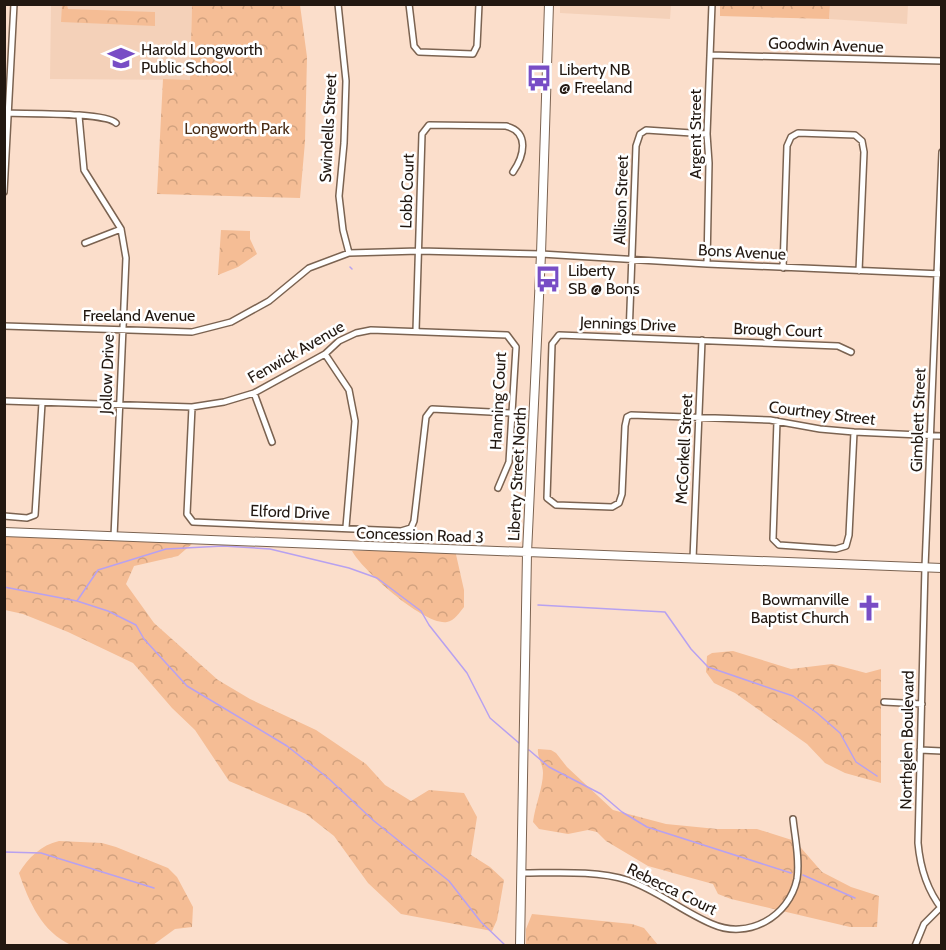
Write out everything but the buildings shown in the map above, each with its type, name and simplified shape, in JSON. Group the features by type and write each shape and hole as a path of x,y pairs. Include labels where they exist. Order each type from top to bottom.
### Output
{"main road":[{"name":"Liberty Street North","path":"520,945 526,553 541,254 549,4"},
{"name":"Concession Road 3","path":"4,532 942,568"}],"street":[{"path":"4,192 6,114 14,4"},
{"name":"Swindells Street","path":"338,4 346,81 339,196 343,230 349,253"},
{"path":"409,4 414,46 419,51 473,54 477,46 479,4"},
{"name":"Argent Street","path":"707,264 709,163 707,134 712,4"},
{"name":"Goodwin Avenue","path":"710,55 942,61"},
{"path":"6,114 79,116 112,119 116,123"},
{"name":"Jollow Drive","path":"79,116 84,170 121,229 126,258 114,537"},
{"name":"Lobb Court","path":"418,251 422,134 429,125 514,128 520,132 522,144 519,163 513,172"},
{"name":"Allison Street","path":"629,336 636,146 640,134 646,130 707,134"},
{"path":"783,268 787,146 791,137 798,133 855,135 862,141 864,152 859,271"},
{"name":"Gimblett Street","path":"925,567 934,354 940,274 942,152"},
{"path":"85,243 121,229"},
{"path":"416,331 418,251"},
{"name":"Freeland Avenue","path":"4,326 192,332 231,322 269,301 309,268 349,253 418,251 541,254"},
{"name":"Bons Avenue","path":"541,254 783,268 940,274"},
{"name":"Fenwick Avenue","path":"4,401 192,407 224,402 254,393 325,354 339,341 356,333 371,330 416,331"},
{"name":"Hanning Court","path":"416,331 507,335 516,347 510,413 509,462 498,488"},
{"name":"Jennings Drive","path":"700,416 636,414 627,417 622,494 616,506 556,505 549,501 547,495 552,344 559,335 702,340"},
{"name":"Brough Court","path":"702,340 838,346 851,352"},
{"name":"McCorkell Street","path":"693,559 702,340"},
{"path":"325,354 349,390 355,422 346,527"},
{"path":"934,354 941,355"},
{"path":"254,393 272,442"},
{"path":"4,516 27,518 35,514 42,403"},
{"name":"Elford Drive","path":"192,407 187,514 193,522 401,531 411,528 414,521 426,417 432,409 510,413"},
{"name":"Courtney Street","path":"700,416 777,421 820,429 854,432 942,436"},
{"path":"777,421 773,539 779,545 836,549 846,546 849,535 854,432"},
{"name":"Northglen Boulevard","path":"925,567 919,851 925,876 941,908"},
{"path":"885,702 922,704"},
{"path":"920,750 942,751"},
{"name":"Rebecca Court","path":"522,873 598,874 617,877 649,890 714,925 728,929 750,928 778,914 792,893 797,879 793,819"},
{"path":"915,945 924,924 941,908"}],"shaded area":[{"path":"560,4 671,5 670,19 560,13"},
{"name":"Harold Longworth Public School","path":"51,5 192,5 190,80 50,79"},
{"path":"830,5 908,5 907,24 829,19"}],"green space":[{"path":"62,5 67,5 68,9 155,12 155,26 61,22"},
{"name":"Longworth Park","path":"192,5 300,5 307,57 305,142 300,198 157,194 163,79 190,80"},
{"path":"720,5 830,5 829,19 720,16"},
{"path":"221,230 250,231 250,239 257,254 238,267 218,275"},
{"path":"5,531 187,536 193,543 178,556 134,566 126,584 154,623 218,680 250,699 316,730 366,764 385,785 411,801 429,790 464,793 477,817 471,855 490,867 504,880 497,920 492,931 401,914 368,883 334,836 306,814 229,781 195,730 172,708 133,663 68,632 23,614 5,610"},
{"path":"455,550 464,590 464,607 447,622 437,621 424,615 395,595 368,571 352,551"},
{"path":"733,651 791,669 832,664 866,673 881,669 881,783 845,773 825,763 807,744 735,693 714,683 706,672 707,656 712,653"},
{"path":"538,749 551,750 556,753 567,767 613,810 666,824 717,829 757,829 795,841 822,872 851,887 879,896 877,927 850,927 731,899 718,894 713,884 648,866 606,841 597,832 588,830 568,834 539,829 533,822 543,778"},
{"path":"59,841 102,843 168,868 177,877 193,907 192,927 175,929 153,945 71,945 61,939 44,924 38,915 19,873 36,853"},
{"path":"532,914 632,924 644,928 658,945 526,945 526,929"}],"waterway":[{"path":"77,601 98,570 166,549 223,546 270,549 349,568 377,578 421,611 429,625 467,673 490,718 519,743"},
{"path":"4,587 77,601 108,611 136,625 144,639 187,686 287,746 328,778 374,821 449,881 481,922 506,946"},
{"path":"538,605 665,612 691,649 708,667 793,696 840,733 856,762 877,776"},
{"path":"529,750 549,767 601,794 622,812 647,827 791,873"},
{"path":"4,852 41,853 154,888"},
{"path":"803,875 855,898"}],"place":[{"name":"Harold Longworth Public School","path":"121,58"},
{"name":"Liberty NB @ Freeland","path":"539,78"},
{"name":"Liberty SB @ Bons","path":"548,279"},
{"name":"Bowmanville Baptist Church","path":"869,608"}]}
